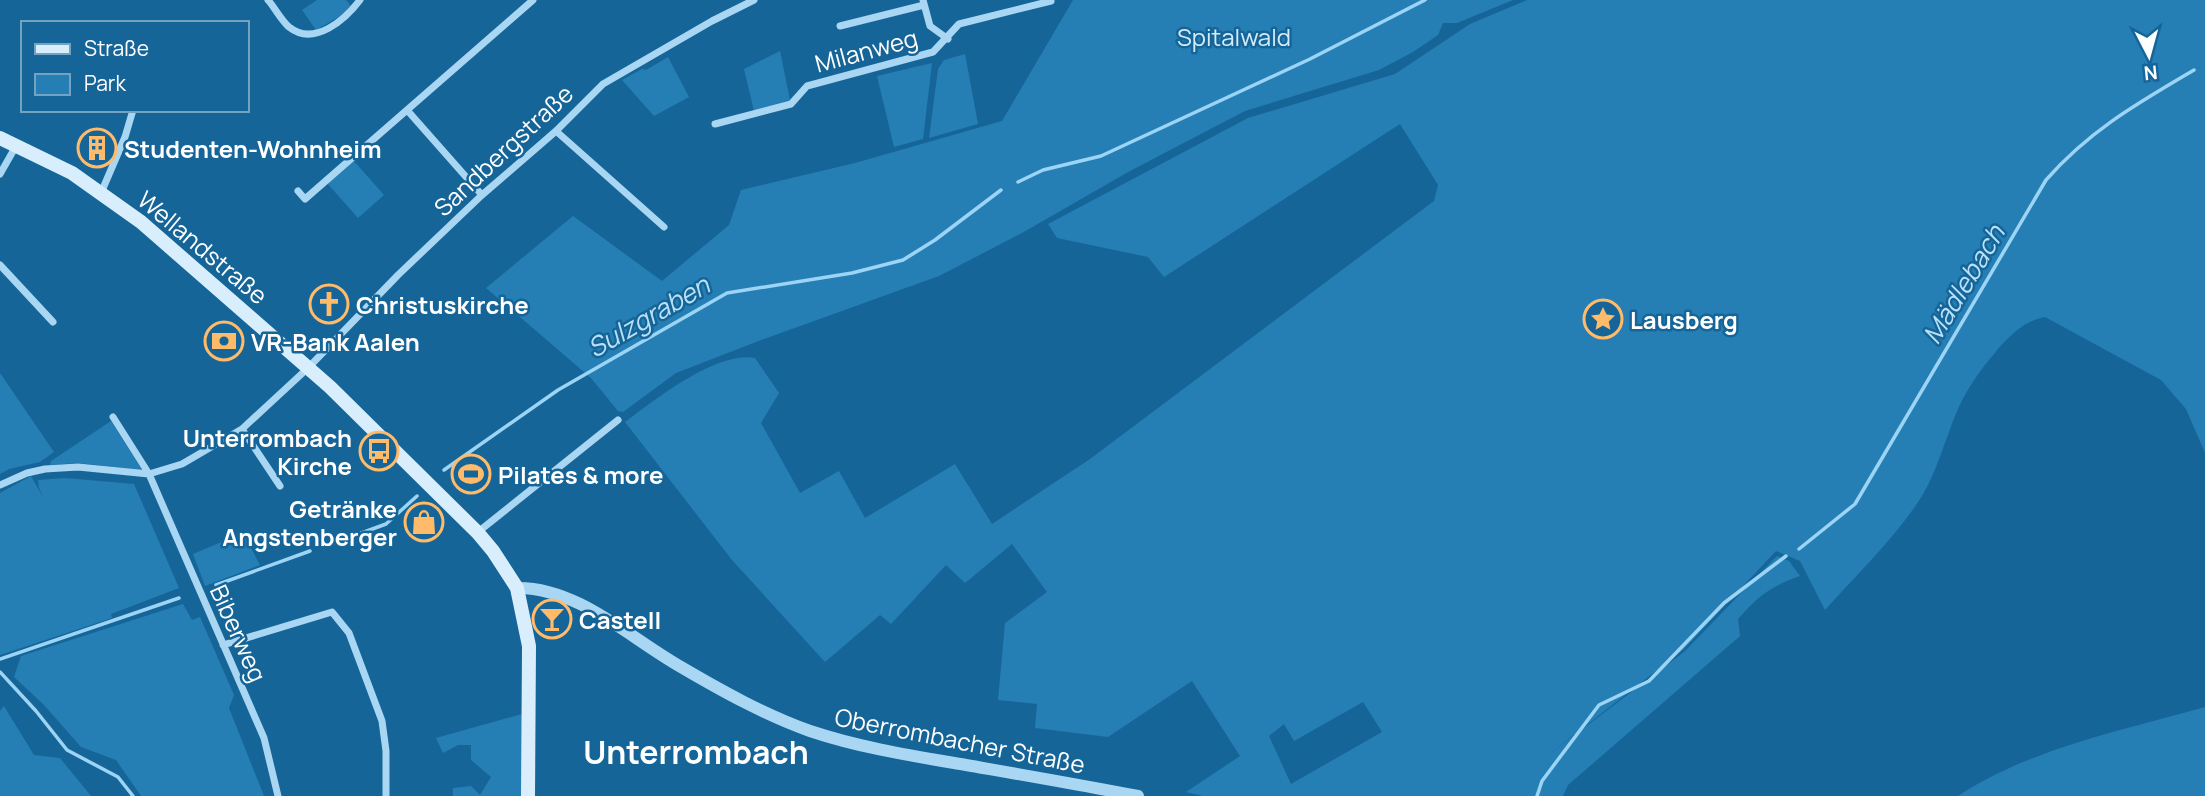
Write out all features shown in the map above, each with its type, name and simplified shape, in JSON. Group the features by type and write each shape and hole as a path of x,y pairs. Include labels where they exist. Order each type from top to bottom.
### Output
{"main road":[{"name":"Wellandstraße","path":"0,138 72,173 141,222 308,368 478,533 517,588"},
{"path":"517,588 529,646 527,796"}],"street":[{"path":"268,0 288,26 300,33 315,35 342,19 360,0"},
{"path":"298,191 306,199 533,0"},
{"name":"Sandbergstraße","path":"149,474 182,464 242,429 308,368 398,275 482,195 614,76 754,0"},
{"name":"Milanweg","path":"715,124 791,104 807,86 933,52 959,24 1051,1"},
{"name":"Milanweg","path":"839,26 924,3 930,26 948,38"},
{"path":"407,110 482,195"},
{"path":"101,192 132,112"},
{"path":"556,131 664,227"},
{"path":"0,174 16,145"},
{"path":"0,265 53,322"},
{"name":"Biberweg","path":"113,417 149,474 264,738 278,796"},
{"path":"478,533 618,420"},
{"path":"242,429 280,486"},
{"path":"0,485 27,473 45,469 78,467 149,474"},
{"name":"Oberrombacher Straße","path":"517,588 536,587 575,601 680,666 757,708 808,730 869,748 1138,796"},
{"path":"223,645 332,612 349,633 382,721 386,751 386,796"}],"green space":[{"path":"317,0 346,0 351,6 342,15 316,30 302,10"},
{"name":"Spitalwald","path":"1073,0 1513,0 1457,23 1443,23 1438,35 1379,70 1245,111 939,276 676,373 623,412 618,411 591,378 486,288 573,216 662,281 729,225 741,190 855,163 1002,121"},
{"path":"1527,0 2205,0 2205,453 2186,409 2161,380 2045,317 2038,319 2014,333 1979,373 1959,407 1922,496 1889,540 1825,610 1800,561 1776,551 1684,649 1547,756 1684,652 1777,556 1789,561 1800,576 1773,588 1752,604 1738,619 1740,636 1568,785 1563,796 1203,796 1186,792 1240,756 1192,681 1108,737 1035,728 1037,704 998,700 1005,623 1047,592 1012,544 965,583 946,565 891,624 880,615 825,662 732,560 625,422 669,390 705,369 739,358 755,358 779,393 761,423 800,493 839,471 865,518 955,464 992,524 1090,459 1434,201 1438,185 1400,124 1164,277 1148,257 1057,238 1048,224 1248,118 1395,74 1470,24","holes":["1363,702 1382,732 1291,784 1269,736 1284,724 1294,741"]},
{"path":"780,51 790,100 754,111 744,69"},
{"path":"965,54 978,124 929,138 938,69 944,60"},
{"path":"668,57 689,97 654,116 622,80"},
{"path":"932,63 923,139 894,147 877,76"},
{"path":"353,160 384,195 358,218 327,183"},
{"path":"0,373 54,452 40,462 9,469 0,474"},
{"path":"111,421 142,470 78,463 50,465 51,461"},
{"path":"31,476 44,499 38,480 65,478 134,484 179,588 111,614 112,618 0,655 0,493"},
{"path":"243,533 260,565 205,586 193,554"},
{"path":"183,604 192,620 200,617 234,695 229,708 264,796 141,796 116,760 81,747 44,705 14,677 21,656"},
{"path":"4,706 34,755 60,758 91,796 0,796 0,711"},
{"path":"2205,707 2205,796 1958,796 1986,779 2046,753"},
{"path":"522,714 526,718 524,796 453,796 453,788 471,786 480,795 491,777 471,760 471,745 458,745 443,753 436,738"}],"waterway":[{"name":"Sulzgraben","path":"1018,182 1043,170 1101,156 1310,59 1425,0"},
{"name":"Mädlebach","path":"1799,549 1855,504 2046,180 2097,132 2194,70"},
{"name":"Sulzgraben","path":"444,470 558,390 727,293 852,273 903,260 935,240 1001,190"},
{"name":"Sulzgraben","path":"326,546 386,524 417,496"},
{"name":"Sulzgraben","path":"216,585 310,551"},
{"name":"Mädlebach","path":"1537,796 1542,781 1599,705 1649,681 1724,603 1786,556"},
{"name":"Sulzgraben","path":"0,659 179,598"},
{"path":"0,672 67,750 118,777 133,796"}],"place":[{"name":"Studenten-Wohnheim","path":"97,148"},
{"name":"Christuskirche","path":"329,304"},
{"name":"Lausberg","path":"1603,319"},
{"name":"VR-Bank Aalen","path":"224,341"},
{"name":"Unterrombach Kirche","path":"379,451"},
{"name":"Pilates & more","path":"471,474"},
{"name":"Getränke Angstenberger","path":"424,522"},
{"name":"Castell","path":"552,619"}],"district":[{"name":"Unterrombach","path":"696,752"}]}
